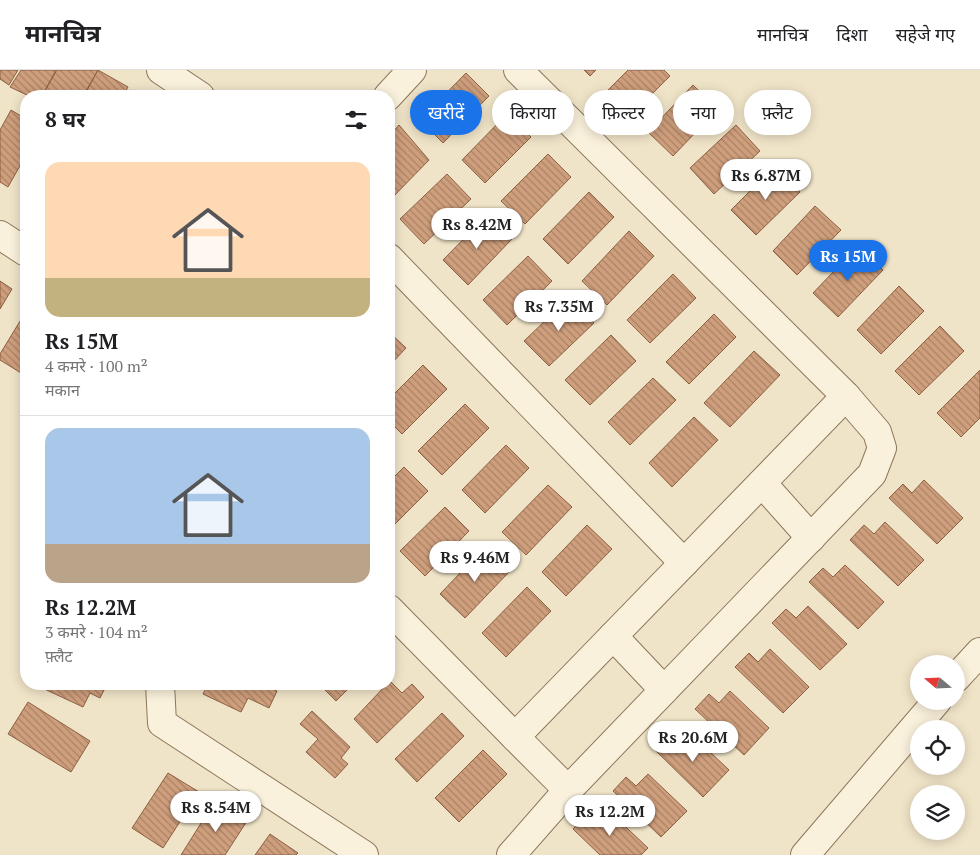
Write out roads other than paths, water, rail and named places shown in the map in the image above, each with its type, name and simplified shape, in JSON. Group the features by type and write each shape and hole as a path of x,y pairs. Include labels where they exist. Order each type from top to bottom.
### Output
{"street":[{"path":"161,70 191,90"},
{"path":"394,90 412,70"},
{"path":"511,855 568,790 872,474 882,448 877,432 846,396 518,70"},
{"path":"0,235 20,248"},
{"path":"395,264 684,563"},
{"path":"515,737 846,396"},
{"path":"762,483 811,538"},
{"path":"395,615 568,790"},
{"path":"613,636 664,690"},
{"path":"965,668 980,652"},
{"path":"160,690 162,723 364,855"},
{"path":"805,855 929,710"}]}
